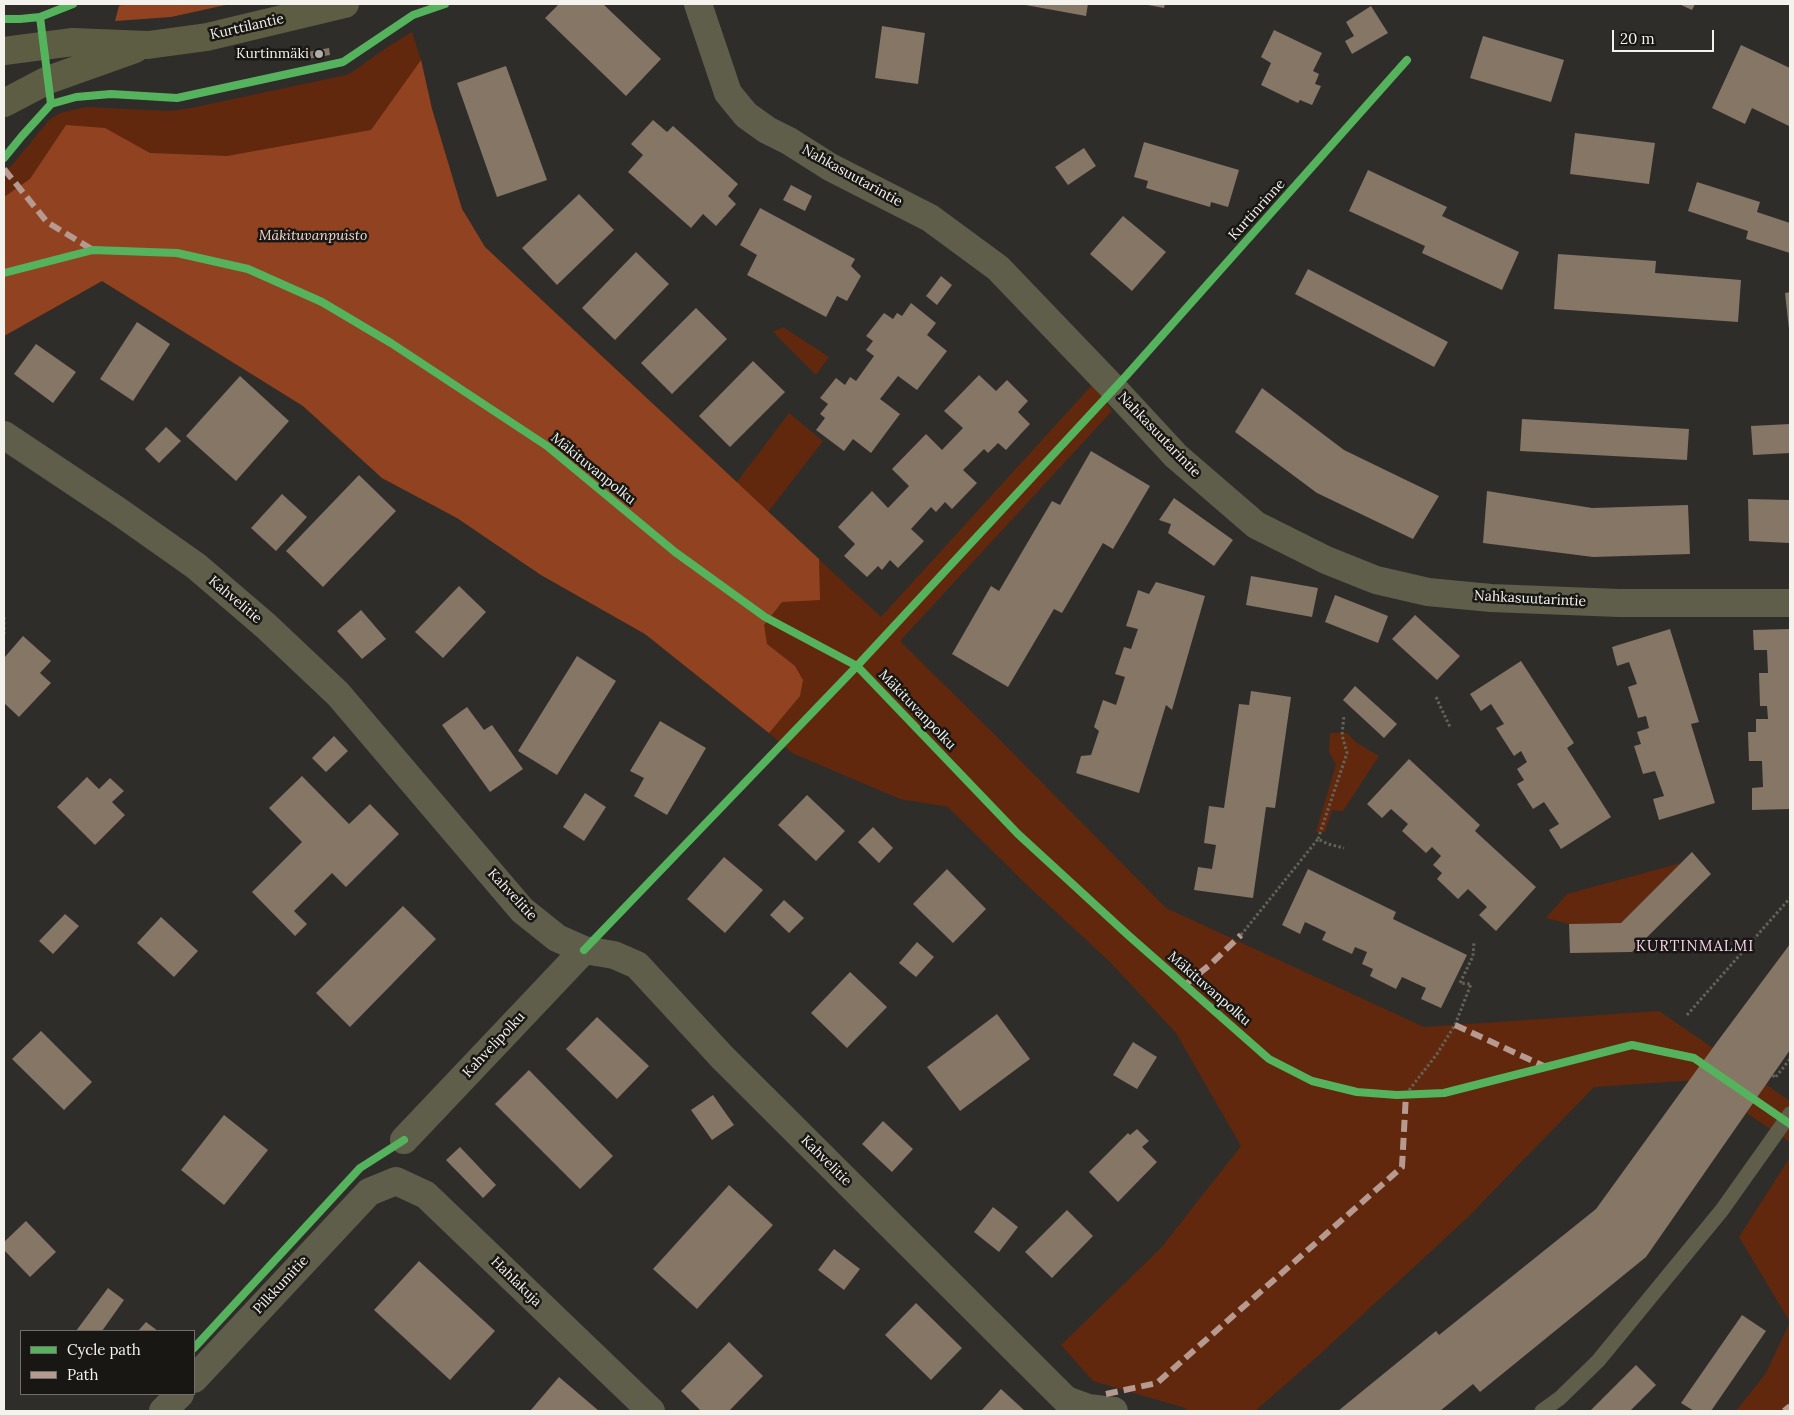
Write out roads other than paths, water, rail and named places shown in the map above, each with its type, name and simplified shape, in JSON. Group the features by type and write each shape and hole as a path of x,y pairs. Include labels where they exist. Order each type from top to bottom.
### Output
{"street":[{"name":"Kurttilantie","path":"4,51 73,42 148,45 207,37 345,4"},
{"name":"Nahkasuutarintie","path":"698,4 728,93 746,115 766,130 789,141 830,167 930,218 998,268 1176,456 1256,525 1326,560 1376,580 1428,592 1491,598 1619,604 1790,603"},
{"name":"Kurttilantie","path":"4,103 48,80 148,45"},
{"name":"Kahvelitie","path":"4,435 196,566 266,626 338,694 522,910 557,938 584,950 614,955 637,966 722,1058 1066,1400 1096,1410"},
{"name":"Kahvelipolku","path":"404,1140 584,950"},
{"name":"Hahlakuja","path":"369,1192 396,1181 426,1195 651,1411"},
{"name":"Pilkkumitie","path":"195,1378 369,1192"},
{"path":"163,1411 179,1395"}],"lane":[{"path":"1542,1411 1560,1398 1598,1361 1722,1210 1790,1114"}],"place":[{"name":"Kurtinmäki","path":"319,54"}],"district":[{"name":"KURTINMALMI","path":"1695,947"}],"park label":[{"name":"Mäkituvanpuisto","path":"313,236"}]}
